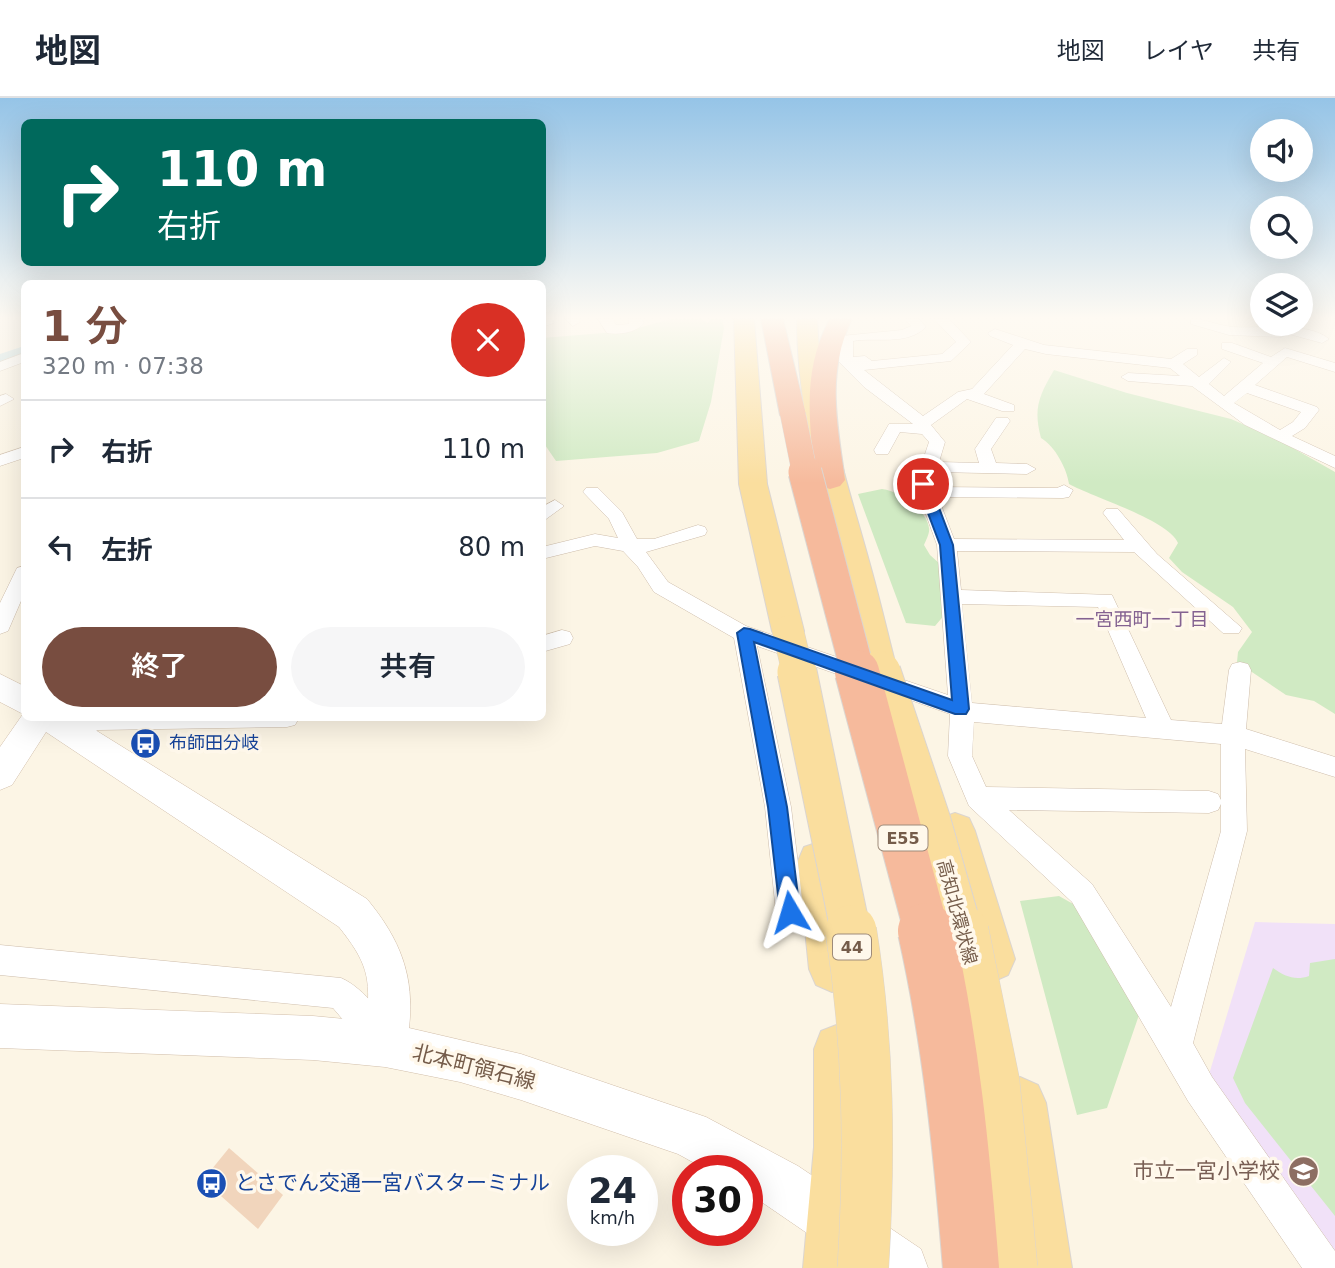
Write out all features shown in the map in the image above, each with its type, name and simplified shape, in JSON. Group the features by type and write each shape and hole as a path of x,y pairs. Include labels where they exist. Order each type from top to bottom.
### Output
{"highway":[{"name":"E55","path":"784,374 815,519 914,880 943,1004 960,1133 971,1268"},
{"name":"E55","path":"789,374 793,415"},
{"path":"822,374 820,400 830,480"}],"main road":[{"path":"747,374 756,538 768,632 816,833 829,936 841,1077 844,1253"},
{"path":"809,374 830,480 854,560 878,609 890,670 967,815 1017,1086 1043,1268"},
{"name":"44","path":"768,632 836,841 867,1065 870,1153 844,1253"},
{"name":"高知北環状線","path":"890,670 974,974 994,1087 1012,1268"},
{"path":"0,686 21,700"},
{"path":"0,775 36,721"},
{"path":"61,724 353,913 374,938 387,963 392,997 385,1045"},
{"name":"北本町領石線","path":"0,1026 313,1038 385,1045 521,1077 689,1134 781,1183 844,1253 901,1268"}],"street":[{"path":"845,374 904,405 937,442 928,479 947,545 953,597 961,709 961,756 967,815"},
{"path":"857,374 867,402"},
{"path":"883,450 895,427 924,427 968,394 977,393 995,374"},
{"path":"1186,374 1222,402 1279,436 1335,463"},
{"path":"1128,377 1197,382 1208,374"},
{"path":"1222,402 1260,374"},
{"path":"1245,387 1311,410 1299,425 1279,436"},
{"path":"968,394 1005,415 983,449 989,469"},
{"path":"0,461 21,453"},
{"path":"928,479 989,469 1027,469"},
{"path":"928,479 1063,493 1064,490"},
{"path":"592,492 600,497 625,531 629,546 638,553 661,587 961,709 1233,735 1335,767"},
{"path":"1112,513 1138,546 1231,628"},
{"path":"546,552 595,540 629,546 655,545 698,531"},
{"path":"947,545 1102,541 1138,546"},
{"path":"0,626 21,580"},
{"path":"953,597 1105,600 1163,729"},
{"path":"768,632 778,807 790,912"},
{"path":"1176,1045 1234,831 1233,735 1240,670"},
{"path":"61,724 96,721"},
{"path":"967,815 1209,802"},
{"path":"967,815 1082,893 1200,1088 1324,1268"},
{"path":"0,960 341,993 385,1045"}],"shaded area":[{"name":"市立一宮小学校","path":"1255,922 1335,924 1335,1261 1207,1081"}],"green space":[{"path":"546,374 716,374 711,402 699,441 657,453 556,461 546,446"},
{"path":"1052,374 1065,374 1127,393 1231,419 1277,439 1335,472 1335,714 1314,701 1286,695 1237,662 1238,652 1252,632 1233,607 1182,572 1169,558 1178,543 1172,534 1146,518 1069,484 1060,458 1041,438 1038,410"},
{"path":"882,489 896,493 911,503 927,521 929,532 924,545 940,564 946,613 935,626 906,623 858,494"},
{"path":"1059,896 1075,905 1139,1015 1107,1108 1077,1115 1020,901"},
{"path":"1335,959 1335,1216 1245,1103 1233,1078 1273,968 1290,977 1299,978 1309,976 1310,963"}],"building":[{"path":"229,1148 283,1195 258,1229 203,1180"}],"place":[{"name":"布師田分岐","path":"146,743"},
{"name":"市立一宮小学校","path":"1303,1171"},
{"name":"とさでん交通一宮バスターミナル","path":"212,1183"}],"district":[{"name":"一宮西町一丁目","path":"1142,619"}],"route":[{"path":"790,912 778,807 744,633 961,709 947,545 923,484"}]}
